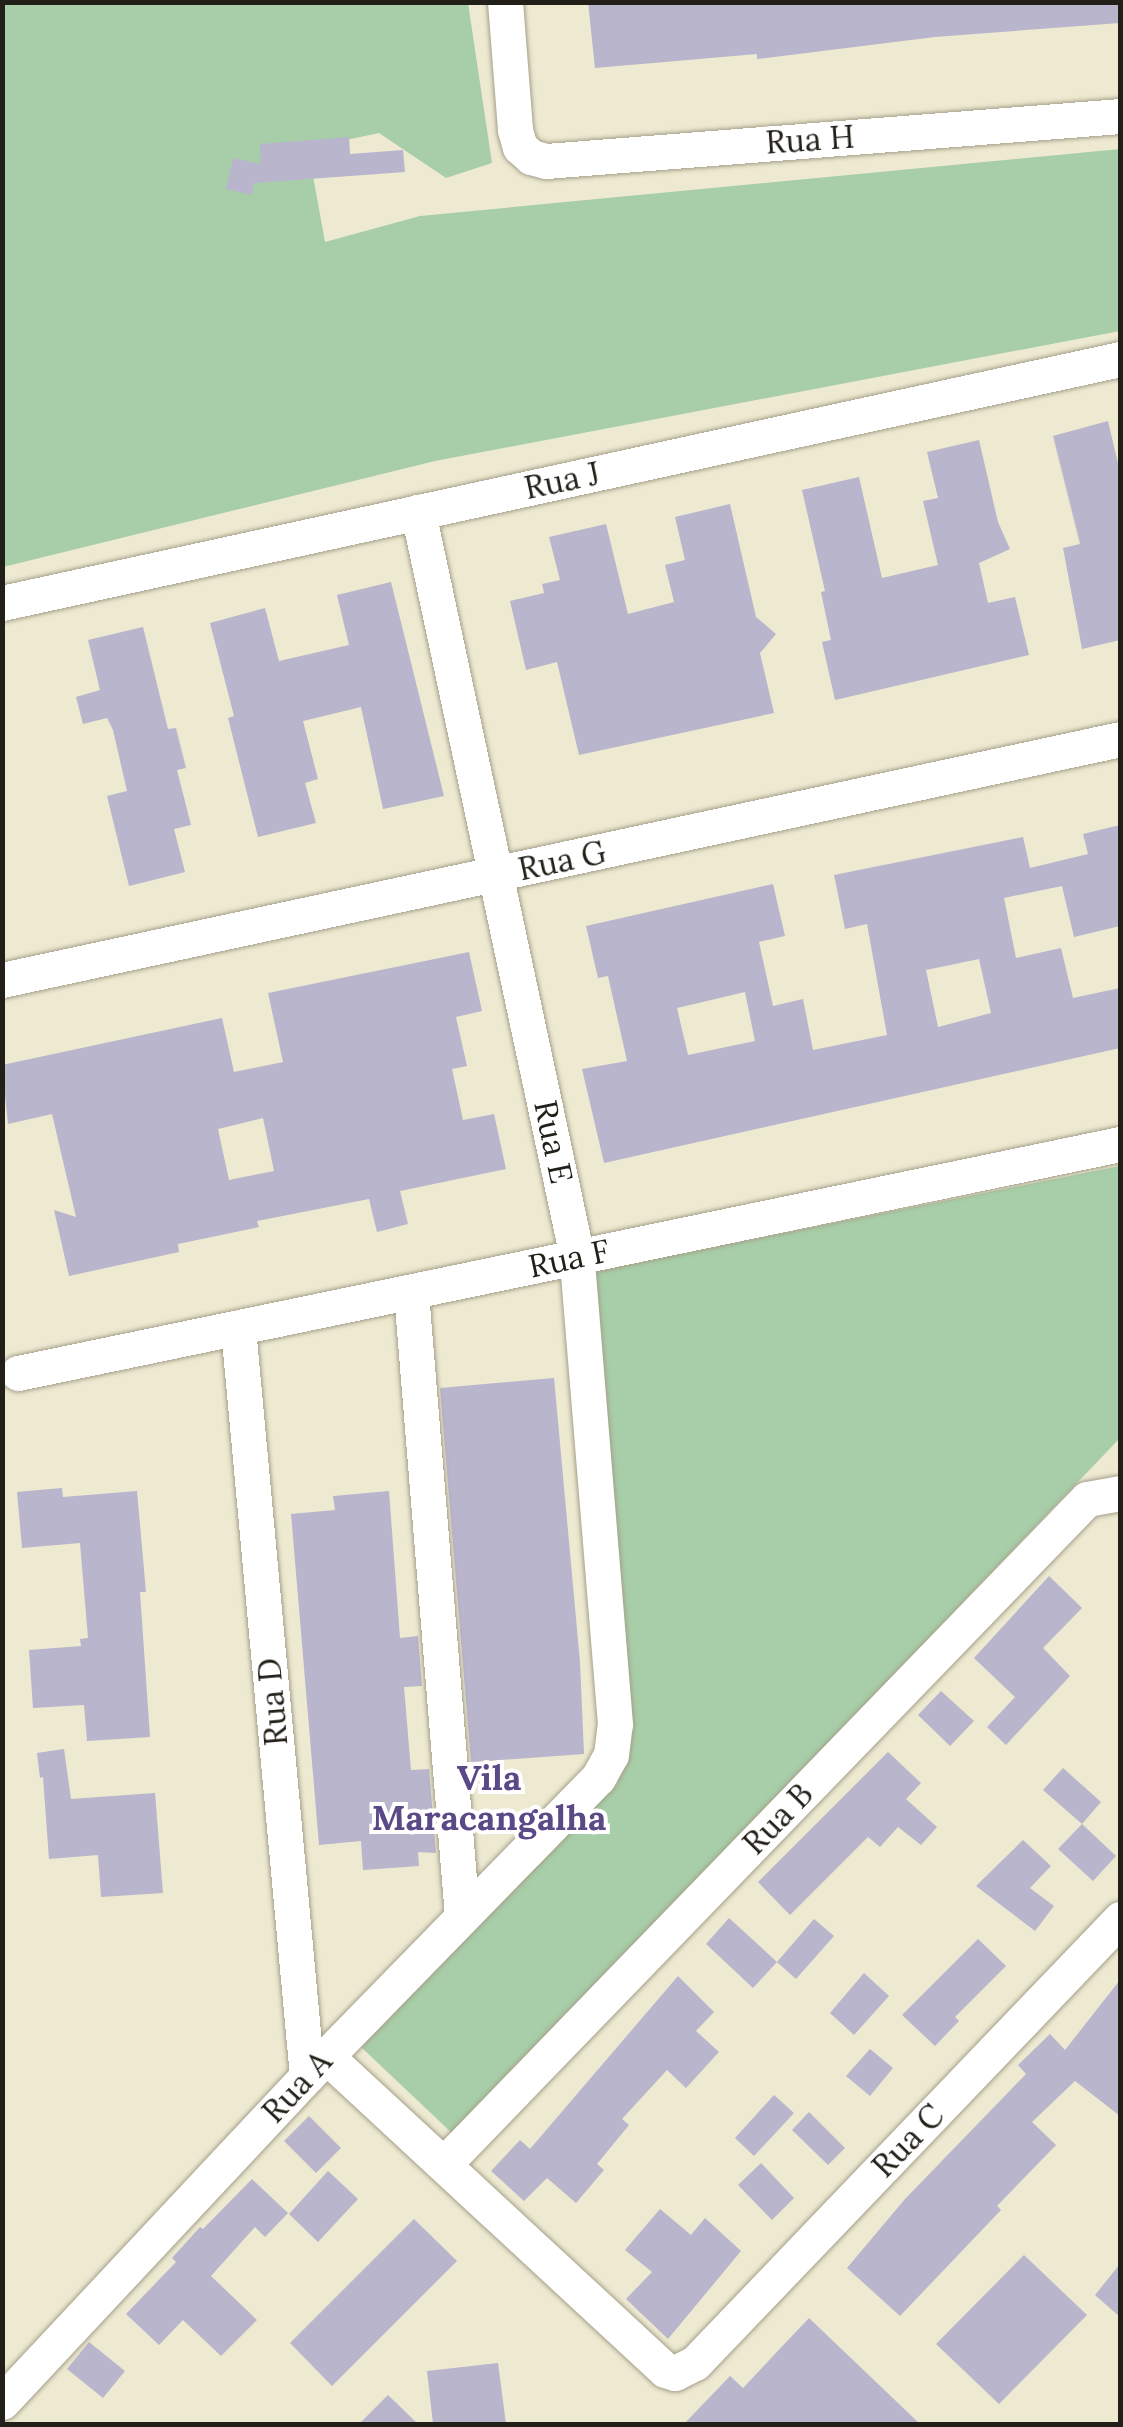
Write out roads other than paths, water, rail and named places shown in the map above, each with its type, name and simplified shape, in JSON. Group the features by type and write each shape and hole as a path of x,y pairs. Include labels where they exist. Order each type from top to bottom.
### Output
{"street":[{"name":"Rua H","path":"505,2 515,130 520,147 532,157 546,160 1120,116"},
{"name":"Rua J","path":"2,603 1120,359"},
{"name":"Rua E","path":"418,512 499,874 577,1256 616,1724 611,1755 598,1778"},
{"name":"Rua G","path":"2,980 1120,739"},
{"name":"Rua F","path":"18,1373 1120,1144"},
{"path":"412,1293 462,1916"},
{"name":"Rua D","path":"238,1328 317,2066"},
{"name":"Rua B","path":"446,2162 1104,1496 1120,1464"},
{"name":"Rua A","path":"2,2402 317,2066 598,1778"},
{"name":"Rua C","path":"446,2162 665,2370 684,2372 1120,1919"},
{"path":"317,2066 446,2162"}],"district":[{"name":"Vila Maracangalha","path":"489,1798"}]}
